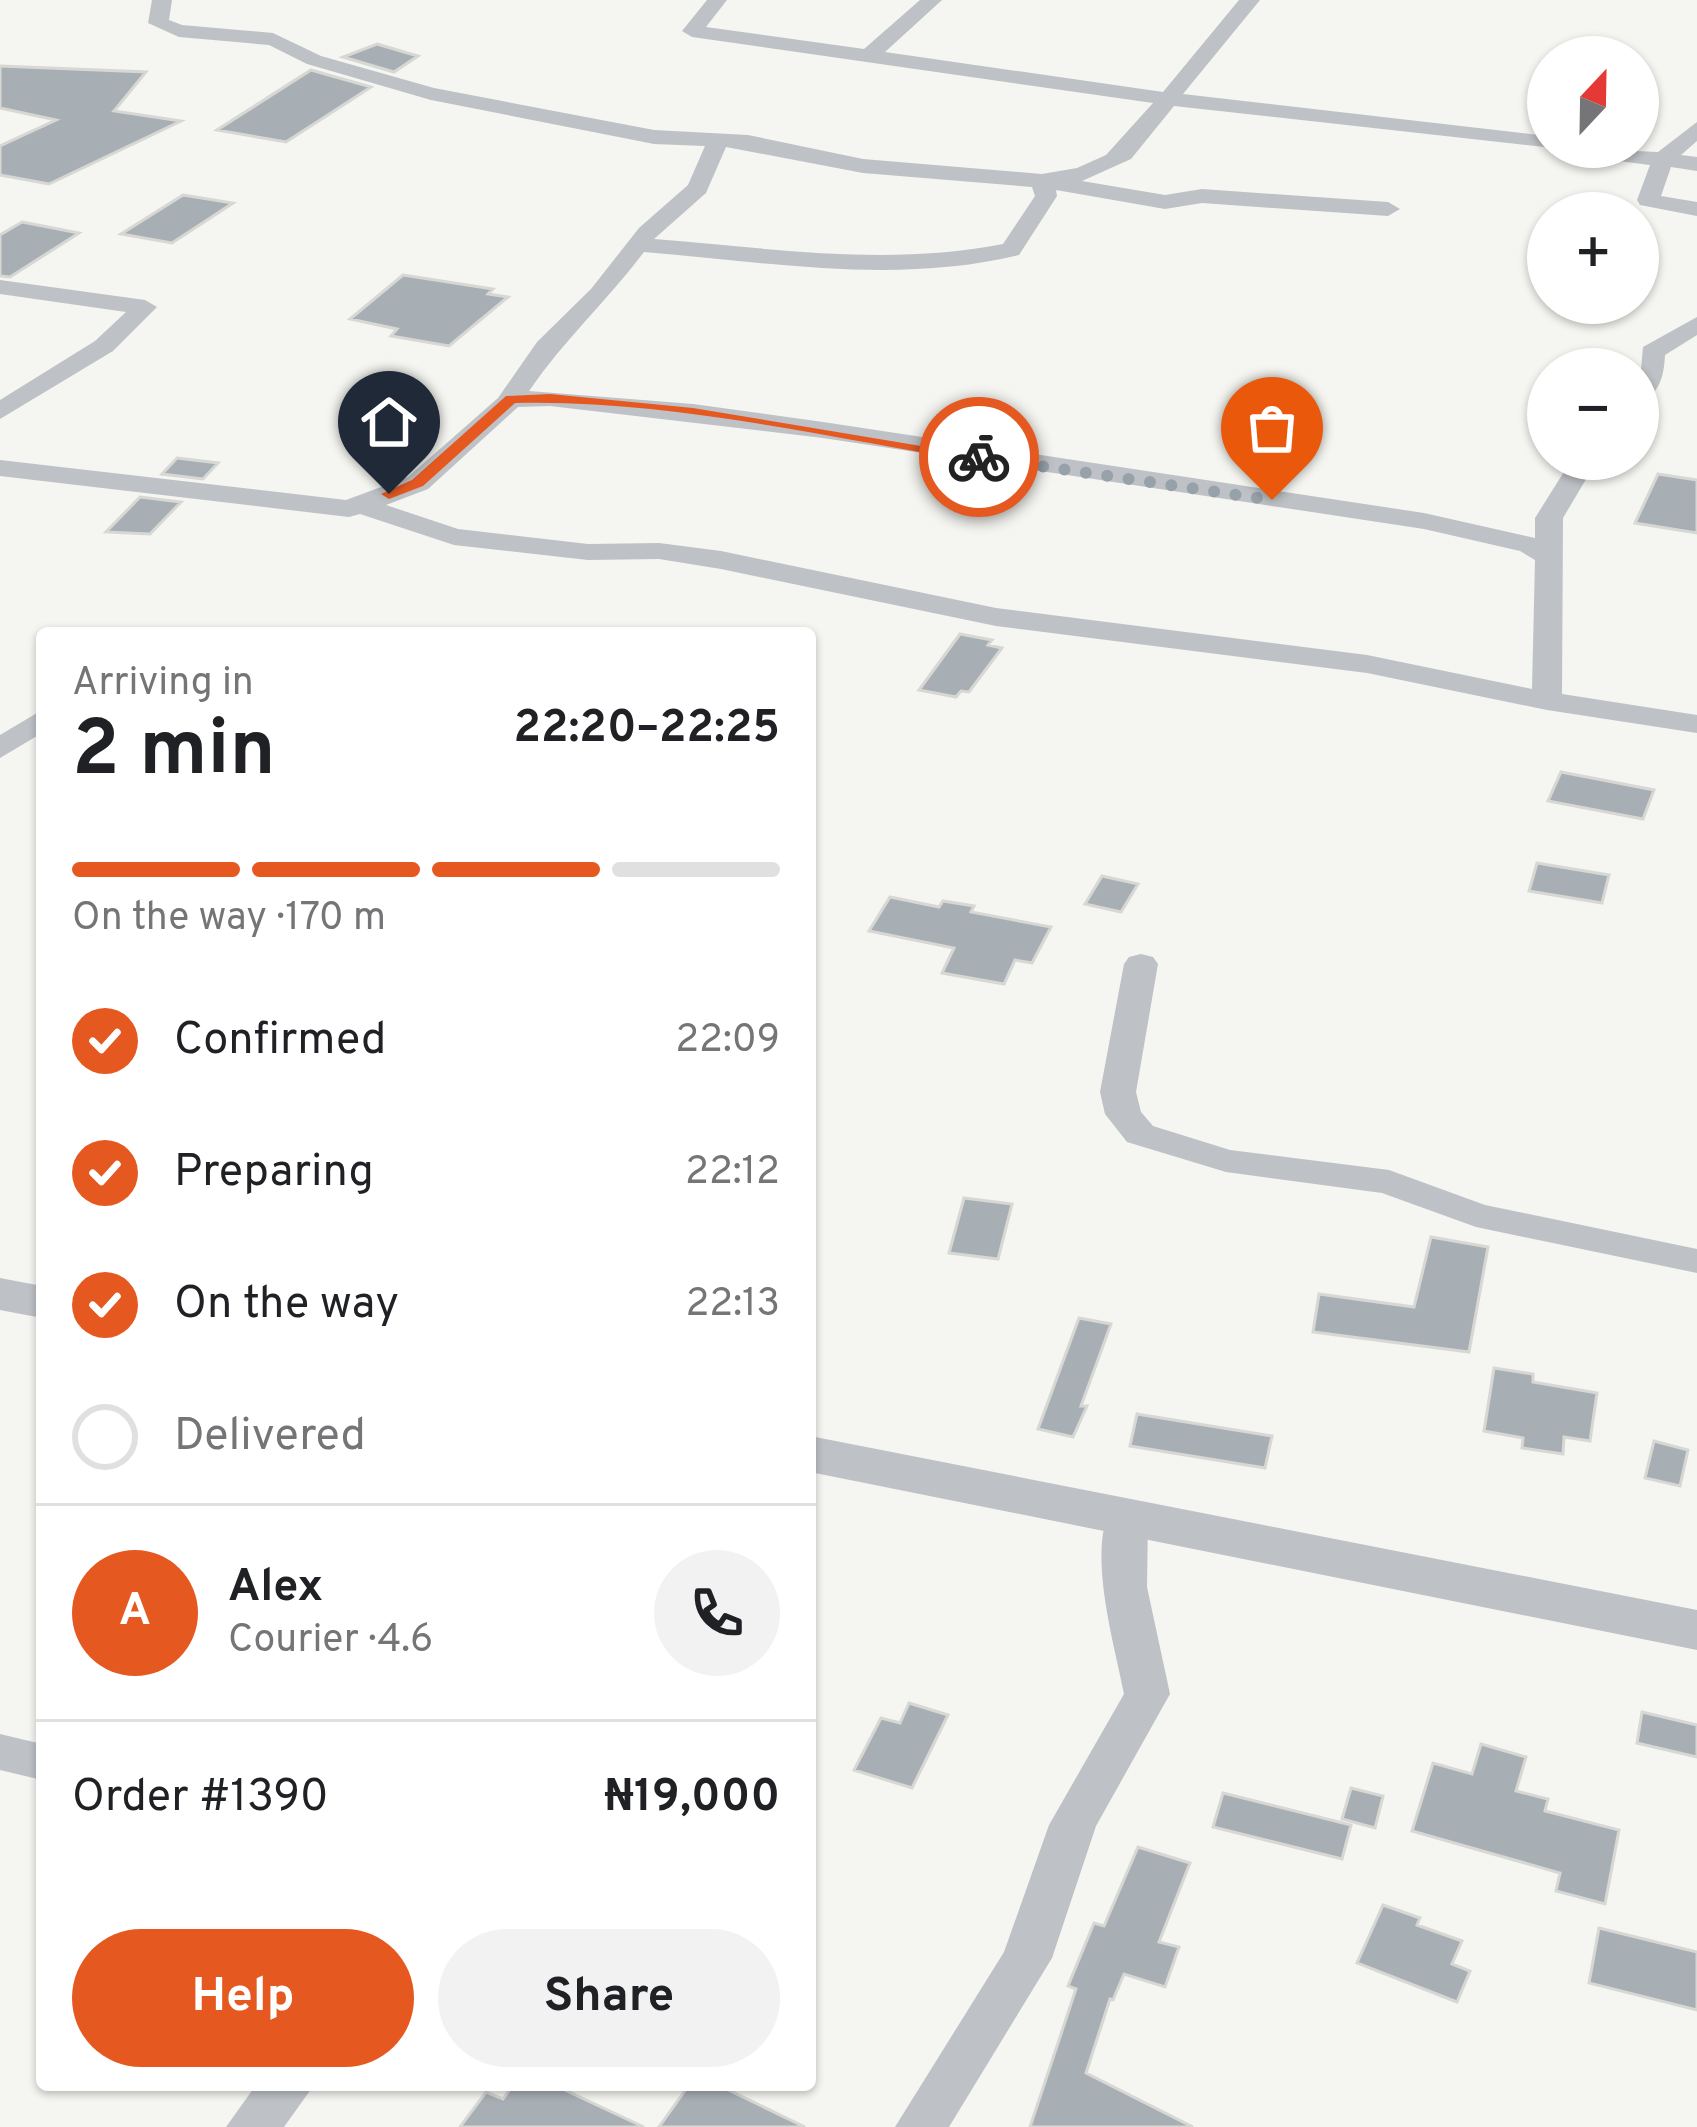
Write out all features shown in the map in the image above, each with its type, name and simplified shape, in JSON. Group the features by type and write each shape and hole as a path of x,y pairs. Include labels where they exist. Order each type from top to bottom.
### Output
{"street":[{"path":"162,0 158,23 179,31 273,39 314,60 499,108 655,137 718,141 862,166 1042,181 1165,202 1202,196 1388,209"},
{"path":"717,0 692,31 1168,99 1527,141"},
{"path":"866,58 932,0"},
{"path":"1042,181 1105,167 1124,154 1250,0"},
{"path":"1697,129 1662,161 1648,200 1697,208"},
{"path":"0,468 350,509 418,483 511,399 546,346 600,294 638,244 698,188 718,141"},
{"path":"1659,161 1697,164"},
{"path":"638,244 879,262 981,258 1011,250 1046,196 1042,181"},
{"path":"0,287 146,307 104,346 0,411"},
{"path":"1658,348 1697,324"},
{"path":"511,399 550,398 823,430 1424,521 1529,544 1549,556"},
{"path":"1547,701 1549,518 1572,480"},
{"path":"360,505 454,537 587,552 658,551 700,557 996,616 1366,664 1547,701 1697,724"},
{"path":"0,749 36,723"},
{"path":"1141,964 1118,1092 1123,1114 1140,1134 1226,1161 1389,1182 1476,1215 1697,1261"},
{"path":"0,1294 36,1301"},
{"path":"816,1455 1697,1630"},
{"path":"921,2127 1027,1958 1073,1825 1147,1694 1125,1587 1127,1517"},
{"path":"0,1752 36,1761"},
{"path":"253,2127 283,2091"}],"building":[{"path":"377,44 418,56 394,72 343,57"},
{"path":"0,66 146,72 114,111 181,121 49,184 0,175 0,146 56,120 0,108"},
{"path":"311,70 371,87 286,142 217,130"},
{"path":"183,195 233,203 172,243 121,234"},
{"path":"22,222 79,233 10,277 0,276 0,235"},
{"path":"403,275 493,289 488,294 508,297 449,346 391,336 397,329 350,319"},
{"path":"177,458 218,463 203,479 162,474"},
{"path":"1659,474 1697,480 1697,533 1635,523"},
{"path":"140,497 181,502 150,534 106,532"},
{"path":"960,634 992,640 988,645 1002,648 969,692 961,691 956,697 919,690"},
{"path":"1561,772 1654,790 1643,819 1548,801"},
{"path":"1537,863 1609,875 1602,903 1529,891"},
{"path":"1102,876 1138,884 1121,912 1085,904"},
{"path":"890,897 939,907 943,901 974,906 971,912 1051,927 1032,963 1015,960 1004,984 942,973 954,948 869,931"},
{"path":"964,1198 1012,1204 998,1259 949,1253"},
{"path":"1431,1237 1488,1247 1469,1352 1313,1332 1319,1294 1414,1307"},
{"path":"1079,1318 1111,1324 1073,1437 1038,1429"},
{"path":"1494,1368 1533,1374 1533,1382 1597,1393 1590,1441 1564,1437 1563,1454 1522,1448 1523,1438 1484,1431"},
{"path":"1137,1414 1272,1436 1265,1468 1130,1446"},
{"path":"1654,1441 1688,1450 1680,1486 1645,1478"},
{"path":"909,1703 948,1715 912,1788 854,1770 881,1718 900,1723"},
{"path":"1642,1712 1697,1725 1697,1757 1637,1743"},
{"path":"1481,1744 1526,1757 1516,1791 1548,1799 1545,1811 1619,1830 1605,1904 1556,1891 1560,1873 1412,1831 1433,1763 1472,1774"},
{"path":"1351,1788 1383,1796 1375,1828 1342,1819"},
{"path":"1223,1793 1351,1825 1342,1859 1213,1827"},
{"path":"1138,1847 1190,1863 1159,1942 1179,1947 1165,1987 1124,1974 1110,1999 1086,2073 1193,2127 1030,2127 1076,1989 1068,1986 1094,1923 1104,1926"},
{"path":"1383,1905 1420,1918 1417,1925 1462,1941 1452,1964 1470,1971 1457,2002 1357,1963"},
{"path":"1599,1928 1697,1952 1697,2010 1589,1983"},
{"path":"509,2091 567,2091 644,2127 460,2127 486,2092 503,2099"},
{"path":"685,2091 730,2091 805,2127 659,2127"}],"way so far":[{"path":"979,457 1272,500"}],"route":[{"path":"389,494 418,483 511,399 550,398 693,412 979,457"}]}
